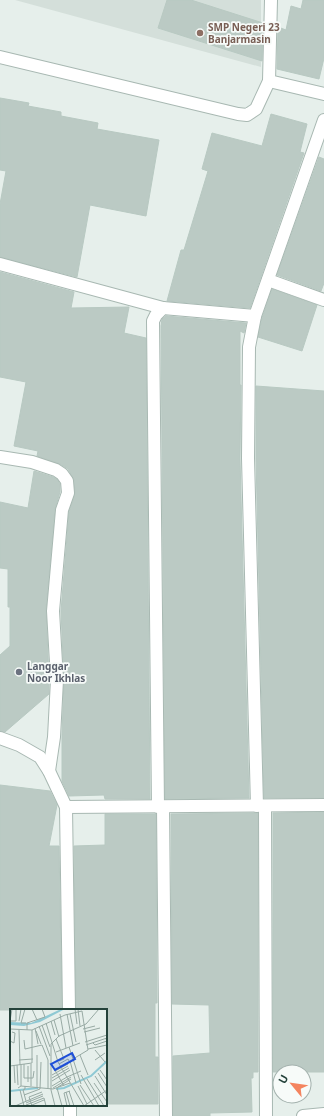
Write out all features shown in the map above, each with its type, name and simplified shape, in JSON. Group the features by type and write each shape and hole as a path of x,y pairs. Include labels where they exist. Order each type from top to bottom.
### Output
{"street":[{"path":"0,56 247,115 256,108 269,81 271,0"},
{"path":"269,81 324,94"},
{"path":"266,1116 261,806 248,458 249,347 255,316 324,120"},
{"path":"0,264 163,308 255,316"},
{"path":"268,280 324,300"},
{"path":"163,308 156,315 152,326 166,1116"},
{"path":"0,457 32,462 56,470 62,474 67,481 68,493 62,510 53,611 58,680 54,737 49,771"},
{"path":"0,738 20,745 40,757 49,771 66,807 69,1009"},
{"path":"66,807 297,806 324,804"},
{"path":"303,1116 324,1114"}],"shaded area":[{"name":"SMP Negeri 23 Banjarmasin","path":"15,0 261,0 261,67"}],"building":[{"path":"167,0 191,0 263,23 262,61 158,28"},
{"path":"303,0 324,0 324,58 319,79 277,69 278,27 286,30 291,6 301,9"},
{"path":"0,98 29,103 28,106 61,112 61,116 98,123 97,129 159,140 146,216 90,205 77,277 0,257 0,204 6,171 0,170"},
{"path":"271,114 307,124 300,152 304,153 250,308 167,301 181,250 184,250 208,171 202,169 212,133 262,146"},
{"path":"319,157 324,159 324,283 321,291 277,275"},
{"path":"0,272 74,292 71,308 129,307 124,333 146,338 150,799 105,799 104,795 69,796 62,781 64,680 61,611 69,512 75,493 74,480 68,469 60,464 37,456 38,451 14,446 26,382 0,377"},
{"path":"272,289 317,305 302,351 258,337 262,318"},
{"path":"166,316 246,323 244,333 240,331 240,458 249,798 165,799 161,326 162,319"},
{"path":"256,386 324,391 324,798 264,798 256,458"},
{"path":"34,471 57,479 60,484 60,492 55,509 46,610 49,694 5,732 0,731 0,655 10,646 10,607 8,607 8,569 0,568 0,502 28,508"},
{"path":"0,785 50,791 57,805 49,846 59,846 62,1009 0,1010"},
{"path":"324,812 324,1072 312,1072 312,1064 273,1064 273,813"},
{"path":"258,813 258,1072 253,1072 253,1078 251,1078 252,1112 210,1113 210,1116 173,1116 173,1056 210,1053 209,1005 172,1004 171,814"},
{"path":"105,814 156,814 157,1003 155,1003 155,1057 158,1057 158,1104 107,1104 107,1009 76,1009 74,846 105,845"}],"place":[{"name":"SMP Negeri 23 Banjarmasin","path":"200,33"},
{"name":"Langgar Noor Ikhlas","path":"19,672"}]}
